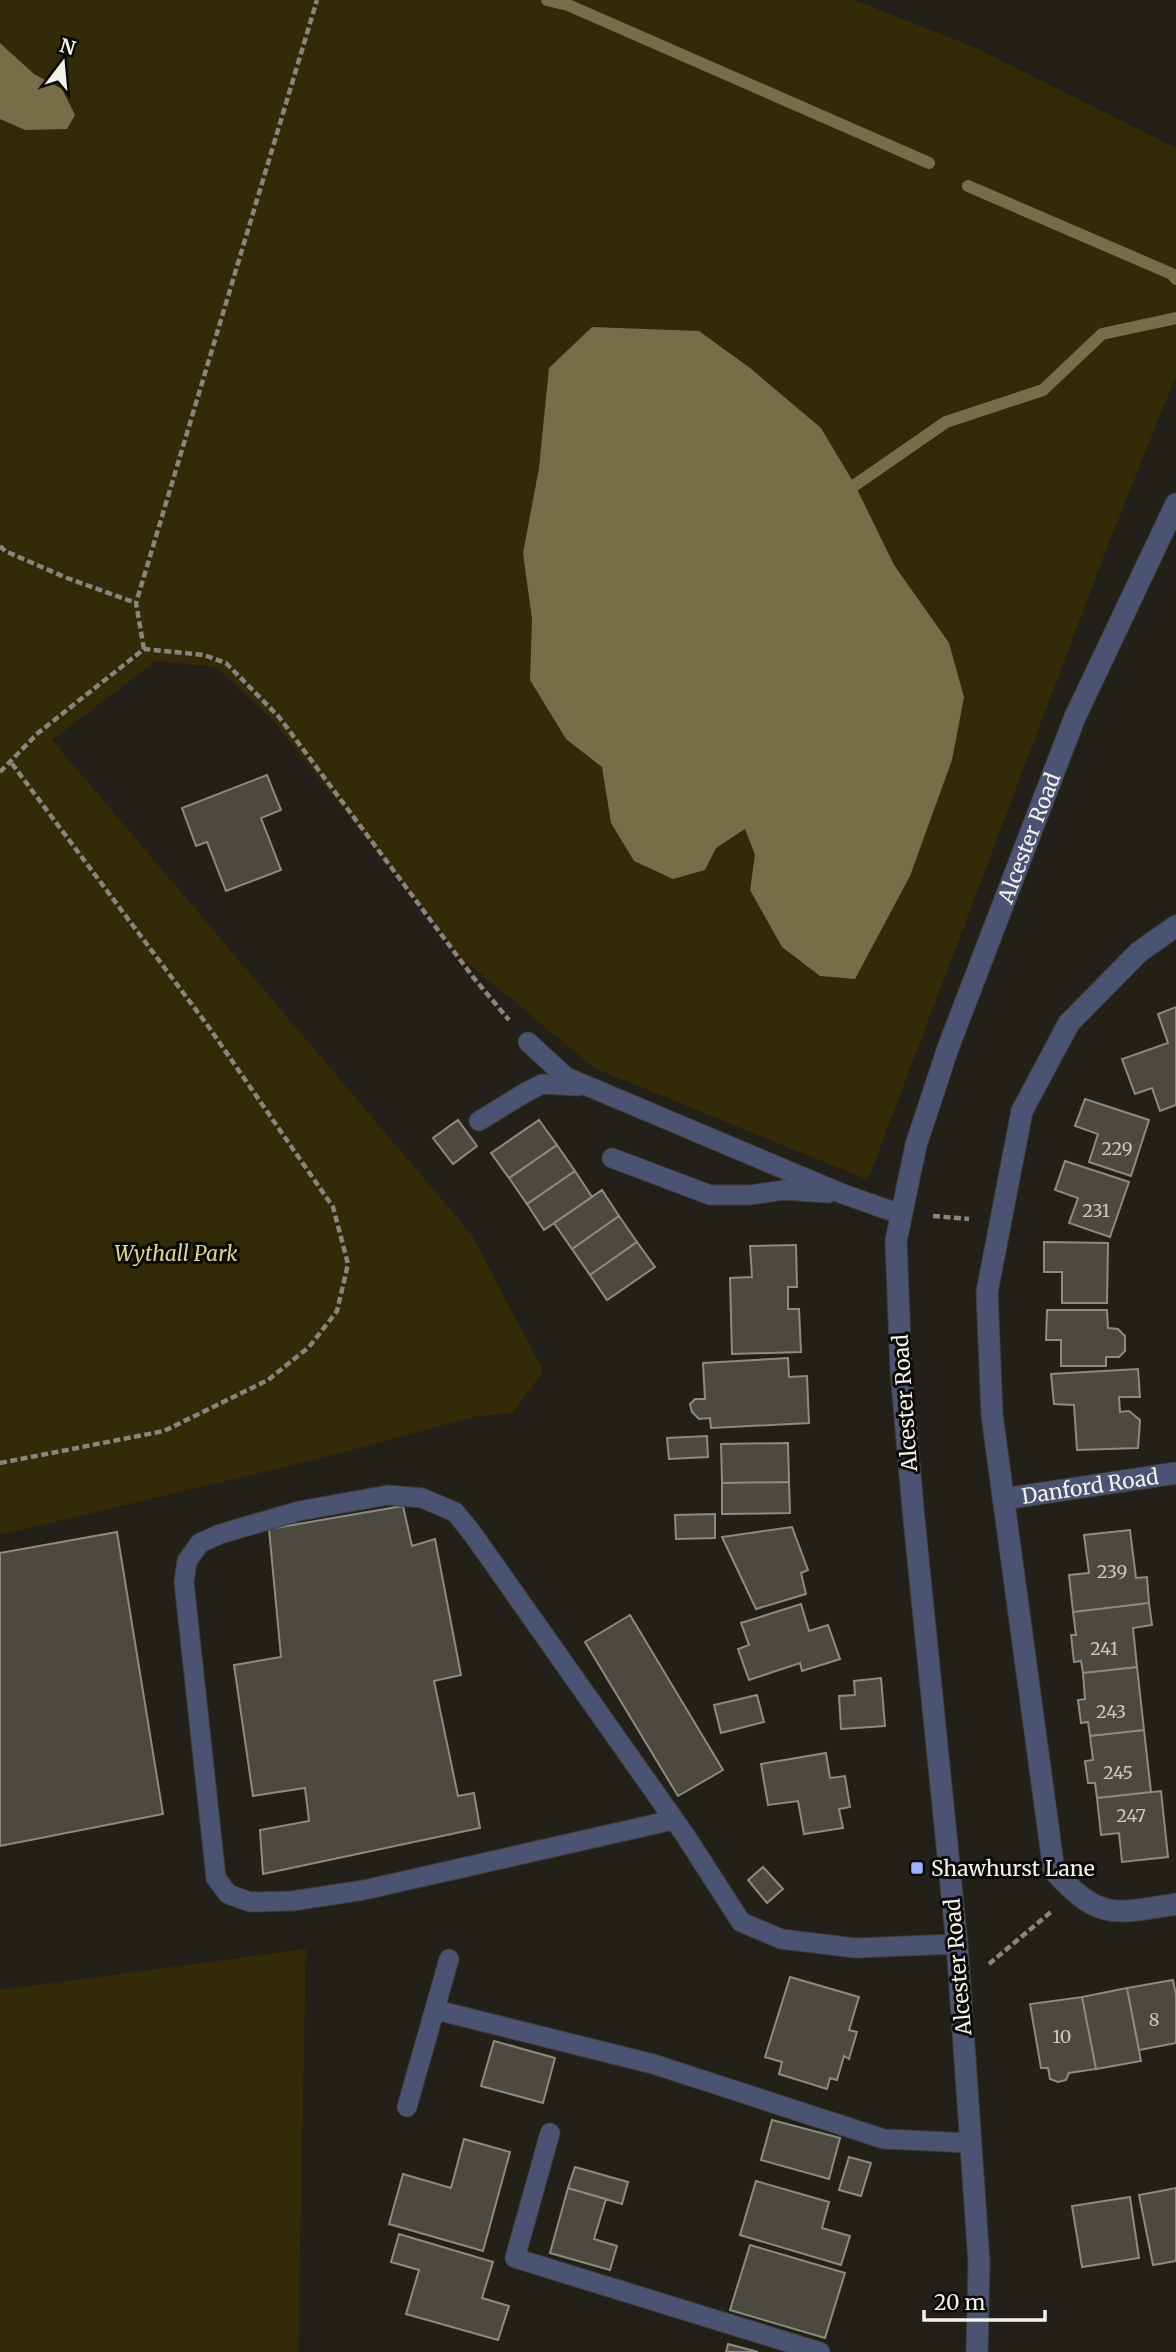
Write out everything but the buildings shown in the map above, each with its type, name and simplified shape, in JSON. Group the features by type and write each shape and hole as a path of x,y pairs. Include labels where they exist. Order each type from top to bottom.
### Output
{"street":[{"name":"Alcester Road","path":"977,2352 979,2262 957,1944 902,1384 896,1241 916,1145 948,1048 1075,717 1176,503"},
{"path":"1176,926 1139,951 1069,1023 1022,1111 988,1293 992,1415 1054,1871 1074,1892 1100,1909 1123,1913 1176,1904"},
{"name":"Danford Road","path":"1003,1499 1176,1473"}],"lane":[{"path":"528,1042 566,1077 843,1195 900,1214"},
{"path":"479,1121 542,1084 586,1086"},
{"path":"612,1158 710,1195 751,1195 783,1191 843,1195"},
{"path":"673,1819 364,1889 292,1901 250,1902 228,1894 216,1878 184,1582 187,1561 200,1543 220,1534 299,1511 388,1494 422,1498 455,1512 673,1819 741,1922 781,1939 855,1948 957,1944"},
{"path":"407,2107 449,1959"},
{"path":"436,2010 653,2064 884,2139 971,2143"},
{"path":"550,2133 515,2258 820,2352"}],"path":[{"path":"144,649 136,603 317,0"},
{"path":"0,546 5,551 67,578 136,603"},
{"path":"0,772 38,733 144,649 204,655 226,663 279,717 473,977 528,1042"},
{"path":"0,764 10,761"},
{"path":"0,1463 164,1431 268,1380 309,1347 337,1311 348,1264 333,1208 208,1026 10,761"},
{"path":"900,1214 1001,1221"},
{"path":"960,1988 1074,1892"}],"green space":[{"name":"Wythall Park","path":"0,0 854,0 974,47 1176,148 1176,376 1105,553 868,1180 594,1068 462,958 271,718 217,667 156,661 52,740 472,1235 543,1371 513,1413 473,1417 318,1459 0,1535"},
{"path":"306,1949 298,2352 0,2352 0,1990"}],"shaded area":[{"path":"0,43 34,74 62,89 75,115 67,129 25,130 0,119"},
{"path":"592,327 699,331 750,368 821,428 855,485 894,565 949,643 964,697 952,760 910,876 855,979 820,976 782,947 750,890 755,855 745,829 716,848 705,870 673,879 634,861 611,823 602,767 566,739 530,680 532,619 523,553 539,468 549,368"}],"waterway":[{"path":"547,0 568,5 929,163"},
{"path":"968,186 1172,274 1176,279"},
{"path":"855,485 946,422 1043,390 1102,334 1176,318"}],"place":[{"name":"Shawhurst Lane","path":"917,1868"}]}
